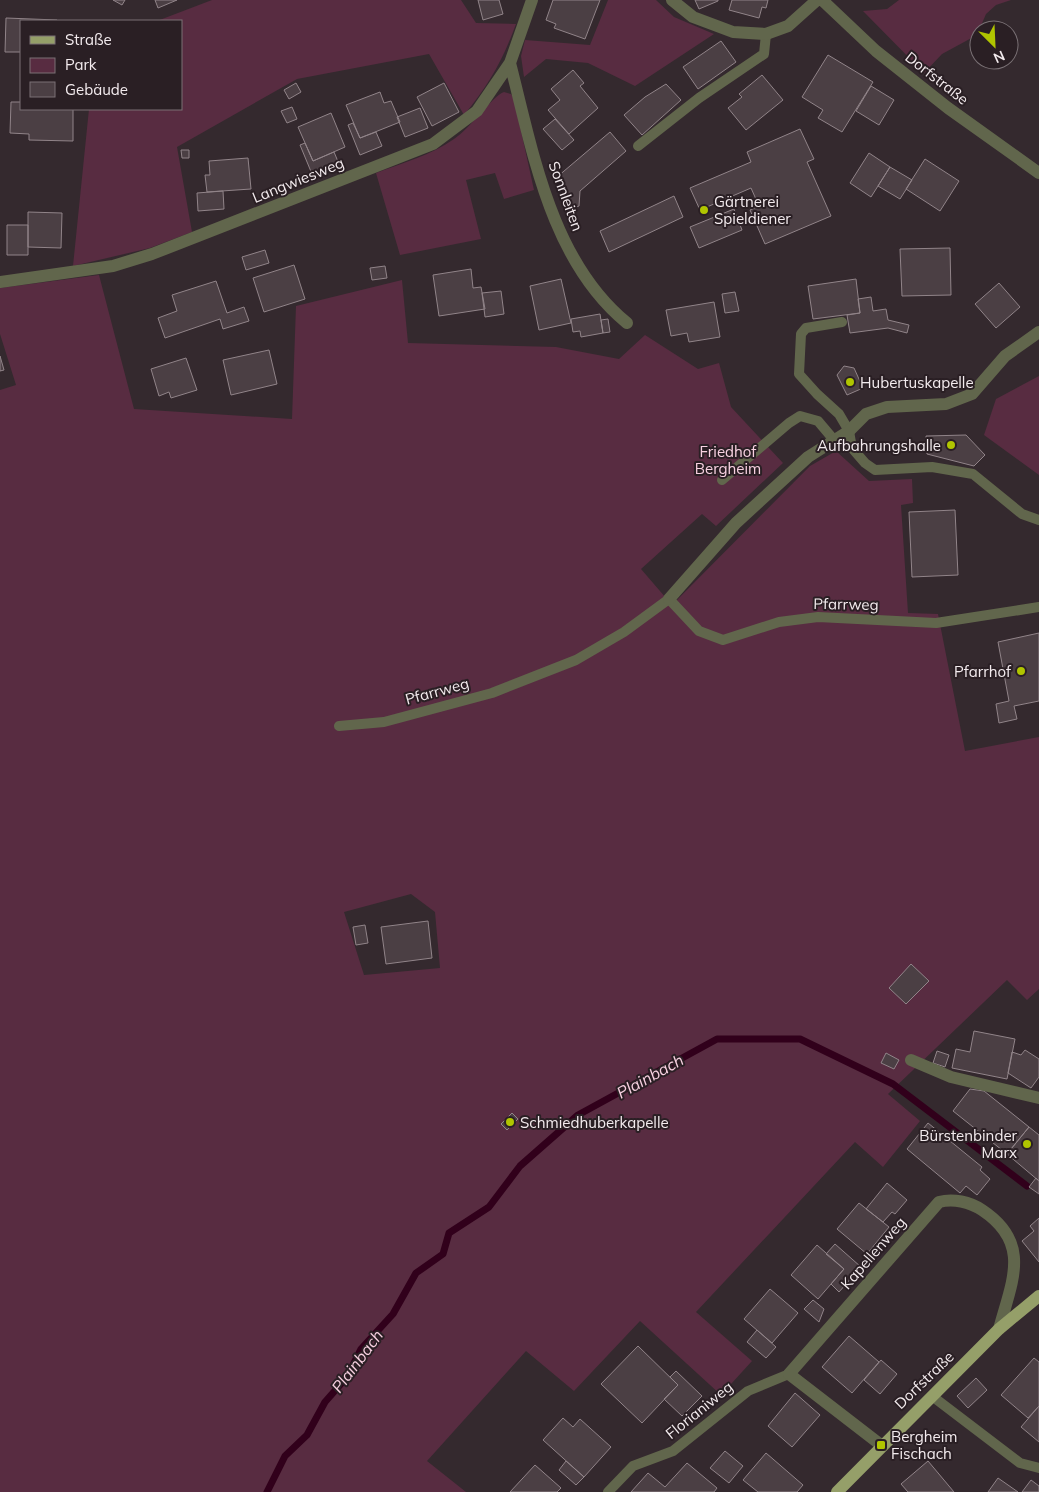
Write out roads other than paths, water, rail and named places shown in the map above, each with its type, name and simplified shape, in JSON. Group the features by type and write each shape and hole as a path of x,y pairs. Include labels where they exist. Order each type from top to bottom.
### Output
{"main road":[{"name":"Dorfstraße","path":"837,1492 881,1445 1000,1329 1039,1296"}],"street":[{"name":"Langwiesweg","path":"0,282 113,266 152,254 433,144 477,111 510,62 532,0"},
{"path":"672,0 693,16 733,32 766,34 788,26 817,0"},
{"name":"Dorfstraße","path":"822,0 876,51 934,97 1039,173"},
{"name":"Sonnleiten","path":"510,62 531,146 565,241 589,285 627,322"},
{"name":"Pfarrweg","path":"670,599 736,523 808,457 849,431 866,414 887,407 946,404 972,394 1005,356 1039,332"},
{"path":"911,1060 951,1077 1039,1098"},
{"name":"Kapellenweg","path":"789,1374 938,1202 949,1199 976,1206 990,1215 997,1220 1012,1241 1016,1264 1000,1329"},
{"path":"789,1374 881,1445"}],"lane":[{"path":"638,146 699,98 764,54 766,34"},
{"path":"842,322 806,328 801,334 800,374 838,414 849,431 852,448 865,463 875,470 932,467 972,474 1022,514 1039,520"},
{"path":"722,480 789,423 800,416 818,421 834,440"},
{"name":"Pfarrweg","path":"339,726 384,722 492,693 576,660 624,632 670,599 699,631 722,640 778,622 818,617 936,623 1039,607"},
{"name":"Florianiweg","path":"608,1492 634,1466 673,1451 748,1391 789,1374"},
{"path":"932,1396 1020,1463 1039,1468"}],"waterway":[{"name":"Plainbach","path":"267,1492 285,1456 307,1435 325,1402 347,1377 361,1349 393,1314 416,1273 443,1254 449,1233 489,1207 520,1166 578,1115 717,1039 800,1039 893,1084 1027,1186"}],"place":[{"name":"Gärtnerei Spieldiener","path":"704,210"},
{"name":"Hubertuskapelle","path":"850,382"},
{"name":"Aufbahrungshalle","path":"951,445"},
{"name":"Pfarrhof","path":"1021,671"},
{"name":"Schmiedhuberkapelle","path":"510,1122"},
{"name":"Bürstenbinder Marx","path":"1027,1144"},
{"name":"Bergheim Fischach","path":"881,1445"}],"park label":[{"name":"Friedhof Bergheim","path":"728,460"}]}
